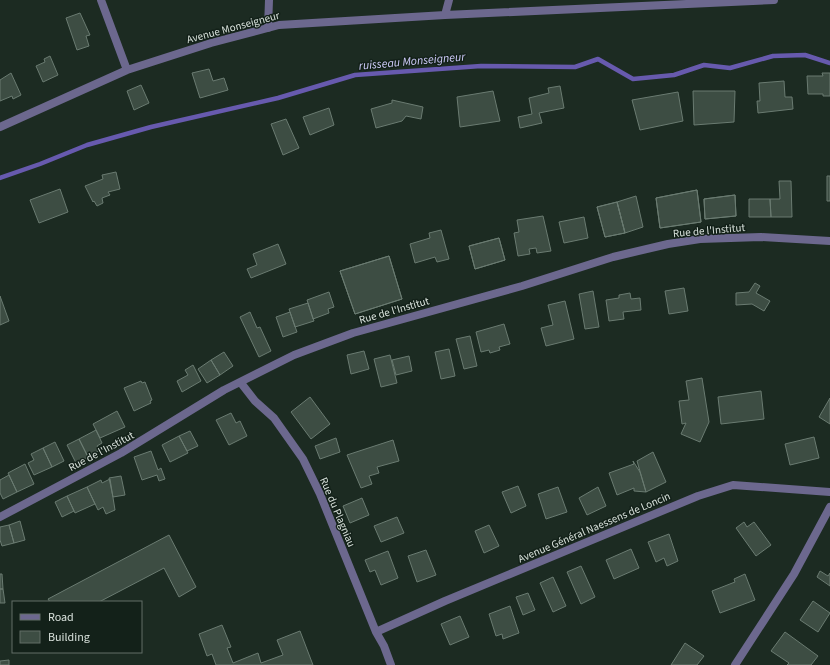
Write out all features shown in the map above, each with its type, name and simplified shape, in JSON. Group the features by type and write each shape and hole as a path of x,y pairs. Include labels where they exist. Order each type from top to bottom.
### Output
{"street":[{"path":"101,0 127,70"},
{"path":"268,28 269,0"},
{"path":"445,15 449,0"},
{"name":"Avenue Monseigneur","path":"0,127 127,70 211,43 268,28 304,23 445,15 774,0"},
{"name":"Rue de l'Institut","path":"0,517 121,453 224,390 294,355 353,333 522,286 634,252 668,244 713,239 761,237 830,241"},
{"name":"Rue du Plagniau","path":"240,383 274,418 303,459 320,494 391,665"},
{"name":"Avenue Général Naessens de Loncin","path":"376,632 445,601 691,499 733,485 830,492"},
{"path":"735,665 794,574 830,507"}],"building":[{"path":"80,13 90,35 86,36 89,46 77,50 66,18"},
{"path":"50,56 58,75 43,82 36,66 45,62 44,59"},
{"path":"209,69 213,81 224,78 228,90 200,98 192,73"},
{"path":"11,73 21,95 13,99 12,96 0,101 0,80"},
{"path":"822,73 830,73 830,96 823,96 823,94 808,94 807,76 823,76"},
{"path":"784,81 785,97 792,97 793,109 758,113 757,101 760,101 759,83"},
{"path":"141,85 149,103 134,110 127,91"},
{"path":"560,86 564,108 539,113 542,123 520,128 518,117 532,114 529,98 549,93 548,88"},
{"path":"493,91 500,121 460,127 457,97"},
{"path":"693,91 735,91 734,122 694,125"},
{"path":"678,92 683,121 640,130 632,100"},
{"path":"392,100 423,107 421,119 406,116 402,121 376,128 371,109 392,103"},
{"path":"329,108 334,125 310,135 303,117"},
{"path":"286,119 299,148 283,155 271,124"},
{"path":"116,172 120,189 108,192 110,195 102,198 103,203 97,206 94,201 93,202 85,186 103,179 102,175"},
{"path":"827,176 830,176 830,201 827,201"},
{"path":"779,181 791,181 792,217 771,217 770,199 780,199"},
{"path":"60,189 68,212 39,223 30,200"},
{"path":"697,190 701,222 660,228 656,198"},
{"path":"697,190 701,222 660,228 656,198"},
{"path":"735,195 736,216 705,219 704,199"},
{"path":"735,195 736,216 705,219 704,199"},
{"path":"636,196 643,227 625,233 617,202"},
{"path":"749,199 770,199 771,217 749,217"},
{"path":"617,202 625,233 605,237 597,207"},
{"path":"617,202 625,233 605,237 597,207"},
{"path":"543,216 551,251 537,253 536,248 529,249 530,254 518,256 514,233 519,232 517,220"},
{"path":"584,217 588,238 564,243 559,222"},
{"path":"441,230 449,259 437,262 435,257 415,263 410,244 430,238 429,233"},
{"path":"499,238 505,260 475,269 469,246"},
{"path":"499,238 505,260 475,269 469,246"},
{"path":"278,244 286,264 251,278 247,269 257,265 253,254"},
{"path":"389,256 402,299 355,314 340,271"},
{"path":"389,256 402,299 355,314 340,271"},
{"path":"755,283 760,286 756,293 770,301 764,311 752,304 736,305 736,293 749,292"},
{"path":"684,288 688,311 669,314 665,291"},
{"path":"593,291 599,327 585,329 579,294"},
{"path":"329,292 334,307 328,309 329,313 313,319 307,300"},
{"path":"630,293 631,299 640,298 641,310 623,312 624,319 609,321 606,300 619,298 619,295"},
{"path":"0,296 9,321 0,325"},
{"path":"565,301 574,339 546,346 541,328 553,325 548,305"},
{"path":"308,303 314,321 295,327 289,309"},
{"path":"250,312 257,328 260,327 271,351 259,357 240,317"},
{"path":"290,312 297,332 283,337 276,317"},
{"path":"504,324 510,344 499,347 500,350 490,353 489,350 481,352 476,332"},
{"path":"470,336 477,366 464,369 456,339"},
{"path":"449,349 455,376 441,379 435,352"},
{"path":"364,351 369,369 351,374 347,355"},
{"path":"224,352 233,366 220,375 211,360"},
{"path":"390,355 397,383 381,387 374,359"},
{"path":"409,356 412,371 396,375 392,360"},
{"path":"211,360 220,375 207,383 198,369"},
{"path":"193,365 201,381 182,392 177,381 188,375 185,370"},
{"path":"702,378 709,422 700,442 681,434 686,423 682,424 679,401 689,400 686,381"},
{"path":"141,381 142,383 145,382 152,400 150,401 151,403 134,411 124,388"},
{"path":"761,391 764,419 721,424 718,397"},
{"path":"310,397 330,424 311,439 291,412"},
{"path":"830,398 830,424 819,417"},
{"path":"117,411 125,427 100,438 93,424"},
{"path":"231,413 236,423 240,421 247,436 229,445 216,420"},
{"path":"96,430 102,443 97,446 100,450 88,457 79,439"},
{"path":"190,431 198,446 187,451 179,436"},
{"path":"179,436 188,453 170,462 162,445"},
{"path":"814,437 819,458 790,465 785,444"},
{"path":"336,438 340,452 320,459 315,446"},
{"path":"79,439 88,457 76,463 67,445"},
{"path":"393,440 399,461 377,467 379,473 369,476 372,484 361,488 347,455"},
{"path":"55,442 64,461 52,467 43,448"},
{"path":"43,448 52,467 34,475 28,463 34,460 31,454"},
{"path":"151,451 158,470 161,468 165,479 159,481 157,475 142,480 134,457"},
{"path":"653,452 666,482 646,492 637,461"},
{"path":"633,461 640,472 646,492 634,491 634,488 617,495 609,473 634,464"},
{"path":"25,464 34,484 17,492 8,473"},
{"path":"9,475 17,492 3,499 0,493 0,480"},
{"path":"121,476 125,495 113,497 109,478"},
{"path":"110,479 115,510 106,514 103,507 98,510 87,487 101,480 102,483"},
{"path":"518,486 526,506 511,513 502,492"},
{"path":"87,487 95,504 75,513 67,496"},
{"path":"558,487 567,512 546,519 538,494"},
{"path":"598,487 606,506 587,515 579,498"},
{"path":"67,496 74,511 62,517 55,502"},
{"path":"362,498 369,515 350,523 343,506"},
{"path":"397,517 404,533 381,542 374,526"},
{"path":"20,521 25,540 14,543 9,525"},
{"path":"744,522 747,527 754,522 771,545 756,556 736,528"},
{"path":"9,525 14,543 2,546 0,540 0,527"},
{"path":"489,525 499,546 484,553 475,531"},
{"path":"669,534 678,561 667,566 664,558 656,562 648,542"},
{"path":"169,535 196,587 179,597 164,568 101,601 49,601 48,599"},
{"path":"631,549 639,568 614,579 606,560"},
{"path":"426,550 436,575 417,582 408,556"},
{"path":"388,551 398,578 381,585 375,570 370,572 365,560"},
{"path":"581,566 595,597 581,604 567,572"},
{"path":"820,571 828,576 830,573 830,586 817,577"},
{"path":"0,574 2,574 3,589 0,589"},
{"path":"745,574 755,600 720,613 712,591 735,582 734,579"},
{"path":"553,577 566,606 553,612 540,583"},
{"path":"0,589 3,589 5,603 0,603"},
{"path":"528,593 535,610 523,615 516,597"},
{"path":"813,601 830,613 818,632 800,620"},
{"path":"510,606 519,633 503,639 502,634 496,636 489,614"},
{"path":"460,616 469,637 450,645 441,624"},
{"path":"222,625 231,647 227,648 233,663 258,653 261,663 283,655 277,640 300,631 313,665 216,665 212,654 207,656 199,634"},
{"path":"785,632 818,656 811,665 787,665 789,663 771,651"},
{"path":"685,643 704,656 697,665 671,665"},
{"path":"9,660 9,665 0,665 0,661"}],"waterway":[{"name":"ruisseau Monseigneur","path":"0,178 87,145 151,127 278,98 355,75 481,66 575,67 598,59 633,79 674,75 704,65 730,68 773,56 805,55 830,63"}]}
